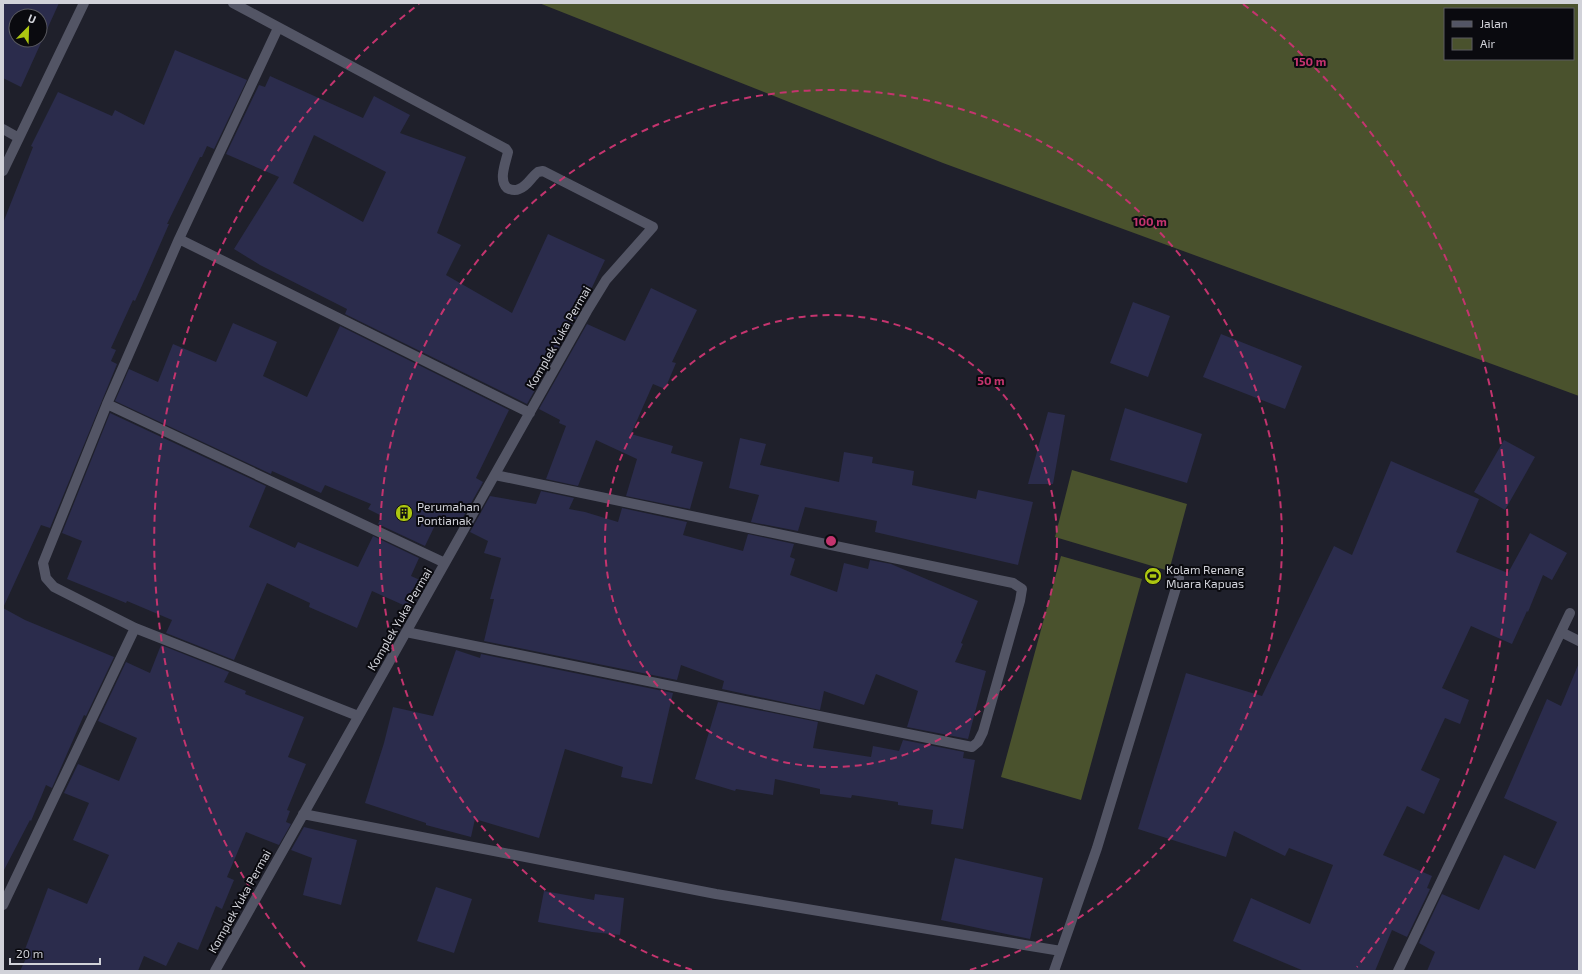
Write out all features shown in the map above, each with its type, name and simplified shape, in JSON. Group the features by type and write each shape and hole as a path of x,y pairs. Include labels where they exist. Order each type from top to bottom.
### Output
{"street":[{"path":"3,171 84,3"},
{"path":"233,3 278,28 179,240 107,404 44,563 46,578 54,587 135,628 358,716"},
{"name":"Komplek Yuka Permai","path":"215,971 587,310 606,280 653,227 543,171 538,172 526,185 519,189 510,189 504,183 503,174 508,152 506,148 278,28"},
{"path":"3,129 19,138"},
{"path":"179,240 530,413"},
{"path":"107,404 445,563"},
{"path":"406,632 972,747 978,742 983,732 1020,600 1022,589 1013,583 495,475"},
{"path":"1054,971 1097,848 1180,578"},
{"path":"1398,971 1570,613"},
{"path":"3,905 135,628"},
{"path":"1561,632 1579,641"},
{"path":"303,814 716,894 1061,951"}],"water":[{"path":"539,3 1579,3 1579,396 943,163"},
{"path":"1072,470 1187,504 1169,571 1055,537"},
{"path":"1061,556 1142,579 1081,800 1001,777"}],"building":[{"path":"3,3 59,3 48,27 48,8 8,8 8,48 39,48 21,87 3,78"},
{"path":"175,50 247,80 214,149 207,146 202,157 200,157 167,224 169,224 135,301 133,300 111,348 116,350 111,361 117,364 50,528 41,525 3,608 3,223 33,147 31,146 58,92 112,116 115,110 144,125"},
{"path":"270,76 363,118 374,96 410,115 400,133 466,157 437,233 461,245 446,275 512,313 548,234 605,260 586,300 527,404 345,314 347,309 260,265 234,249 279,177 226,154 259,85 265,87","holes":["314,135 386,172 363,222 293,183"]},
{"path":"651,288 697,310 672,362 676,363 665,389 653,384 631,434 673,446 671,453 703,462 690,509 626,496 637,459 596,440 578,486 546,479 566,426 559,423 560,420 539,409 587,324 625,341"},
{"path":"1133,302 1170,316 1148,377 1110,363"},
{"path":"233,323 277,342 263,376 307,397 340,326 509,410 476,478 483,482 458,526 439,517 425,546 378,524 382,516 368,509 371,504 325,485 321,493 272,471 271,474 115,401 129,369 158,382 173,344 216,362"},
{"path":"1221,334 1302,366 1285,409 1203,377"},
{"path":"1125,408 1202,434 1187,483 1110,460"},
{"path":"1048,412 1065,415 1053,484 1028,484"},
{"path":"110,413 266,486 249,527 295,548 298,542 358,567 373,536 419,558 411,576 422,581 410,608 372,591 357,628 309,607 310,603 267,583 234,660 166,633 172,620 127,601 126,603 67,579 82,541 62,533"},
{"path":"740,438 766,444 760,465 839,482 844,452 873,457 872,463 914,471 912,485 976,499 978,490 1033,502 1018,565 875,532 877,521 805,507 798,531 751,522 759,495 729,488"},
{"path":"1504,440 1535,457 1505,510 1474,492"},
{"path":"1391,461 1479,499 1456,552 1508,573 1530,533 1567,553 1552,580 1543,575 1528,612 1527,611 1512,644 1471,626 1442,688 1469,700 1460,724 1445,718 1421,770 1440,779 1424,814 1407,806 1383,855 1432,876 1427,888 1430,889 1407,937 1392,930 1375,971 1304,971 1233,941 1251,898 1310,924 1333,865 1289,848 1285,856 1234,831 1226,857 1138,829 1186,673 1262,696 1334,546 1352,555"},
{"path":"541,491 574,498 569,509 585,512 618,522 622,508 687,522 683,535 743,551 748,534 794,544 790,557 795,559 790,575 837,592 844,563 868,569 870,560 891,564 978,601 955,662 986,671 968,739 907,727 918,691 876,674 864,705 824,691 820,710 722,689 724,681 681,665 677,680 484,641 494,599 490,599 501,558 484,553 488,541 470,532 490,496 536,504"},
{"path":"3,608 25,620 114,657 86,716 84,715 52,788 46,785 31,821 30,820 3,872"},
{"path":"161,645 229,672 224,682 246,691 245,694 304,717 288,757 306,764 287,810 290,811 286,822 291,824 279,845 246,832 227,877 234,880 222,909 216,906 198,950 178,942 166,966 144,956 138,971 20,971 28,954 24,952 48,888 87,904 109,855 73,840 89,803 64,793 78,764 119,781 137,738 98,721 126,662 150,673"},
{"path":"456,650 480,658 481,654 673,693 652,784 621,777 623,767 565,749 539,838 475,819 471,837 426,825 426,823 365,803 384,743 393,707 433,716"},
{"path":"1579,663 1579,971 1427,971 1435,952 1419,943 1442,894 1479,910 1504,855 1535,869 1557,822 1504,798 1547,699 1561,706"},
{"path":"718,702 818,722 813,748 871,757 873,746 899,751 903,740 964,752 963,758 975,760 963,829 931,824 933,810 898,805 898,802 852,795 851,798 820,794 820,789 775,779 773,795 736,789 735,791 695,779"},
{"path":"304,827 357,840 341,905 303,895 312,858 291,850"},
{"path":"955,858 1043,878 1030,939 941,920"},
{"path":"436,887 472,899 454,953 417,941"},
{"path":"544,891 594,900 595,894 624,898 620,935 592,932 538,922"}],"place":[{"name":"Perumahan Pontianak","path":"404,513"},
{"name":"Kolam Renang Muara Kapuas","path":"1153,576"}]}
